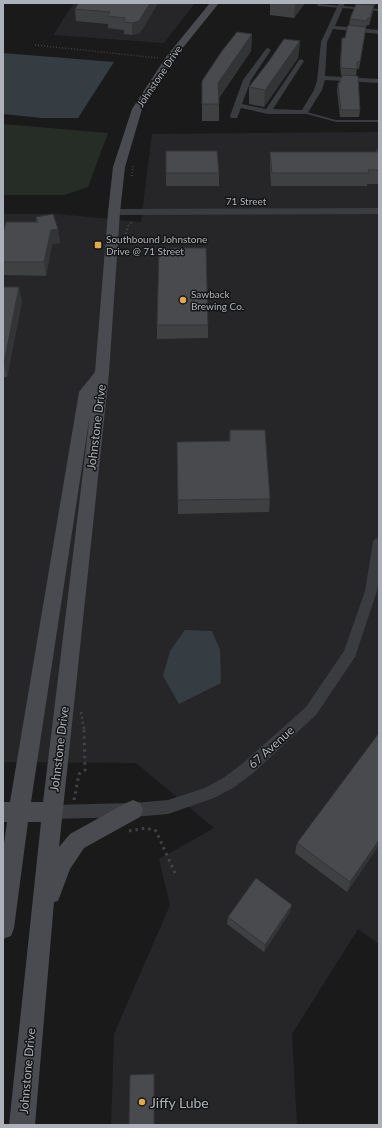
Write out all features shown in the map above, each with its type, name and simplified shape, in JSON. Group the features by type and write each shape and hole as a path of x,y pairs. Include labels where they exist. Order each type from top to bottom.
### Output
{"main road":[{"name":"Johnstone Drive","path":"22,1125 52,812 102,373 114,212 119,167 137,109 168,59 215,3"},
{"name":"Johnstone Drive","path":"3,928 11,812 86,392 102,373"},
{"path":"42,914 61,864 77,841 133,810"},
{"path":"11,812 52,812"}],"street":[{"path":"238,105 251,110 268,112 304,112 318,90 321,78 324,42 341,5"},
{"path":"330,27 379,32"},
{"path":"234,116 247,80 268,50"},
{"path":"268,112 301,61"},
{"path":"321,78 379,81"},
{"name":"71 Street","path":"114,212 379,211"},
{"name":"67 Avenue","path":"52,812 133,810 168,807 209,793 228,783 247,769 311,711 350,653 371,591 379,542"}],"lane":[{"path":"319,5 341,5 379,10"},
{"path":"304,112 336,120 379,121"}],"path":[{"path":"35,45 168,59"},
{"path":"131,182 134,160"},
{"path":"126,832 146,828 156,831 175,872"}],"shaded area":[{"path":"74,3 195,3 164,43 53,35"},
{"path":"3,53 114,62 78,118 42,118 3,114"},
{"path":"3,124 108,133 88,187 64,195 3,195"},
{"path":"379,132 379,944 358,929 292,1034 297,1125 111,1125 114,1034 170,905 159,859 214,828 136,763 3,762 3,214 58,214 141,222 152,134"},
{"path":"185,630 212,631 220,650 221,683 179,704 163,676 170,651"}],"building":[{"path":"79,3 150,3 139,21 132,23 124,22 125,18 107,16 110,12 75,9"},
{"path":"356,4 374,5 370,19 368,18 367,21 350,19"},
{"path":"348,25 366,27 360,62 357,62 357,69 341,68 342,38 345,38"},
{"path":"237,32 252,34 218,83 219,104 202,104 202,81"},
{"path":"284,39 300,41 265,90 249,87 269,61"},
{"path":"342,75 358,76 360,110 341,110 338,83 340,83 340,78 342,78"},
{"path":"377,149 379,149 379,170 368,170 369,173 272,173 270,152 378,152"},
{"path":"166,151 217,151 219,173 166,173"},
{"path":"53,214 58,229 51,230 44,262 3,262 3,233 6,222 38,222 36,217"},
{"name":"Sawback Brewing Co.","path":"159,248 206,248 208,325 157,325"},
{"path":"3,287 19,287 4,363 3,363"},
{"path":"230,430 265,430 270,499 178,500 177,442 230,441"},
{"path":"379,733 379,840 350,882 297,843"},
{"path":"256,878 292,905 265,945 228,917"},
{"name":"Jiffy Lube","path":"154,1074 154,1125 129,1125 130,1075"}],"place":[{"name":"Southbound Johnstone Drive @ 71 Street","path":"98,245"},
{"name":"Sawback Brewing Co.","path":"183,300"},
{"name":"Jiffy Lube","path":"142,1102"}]}
